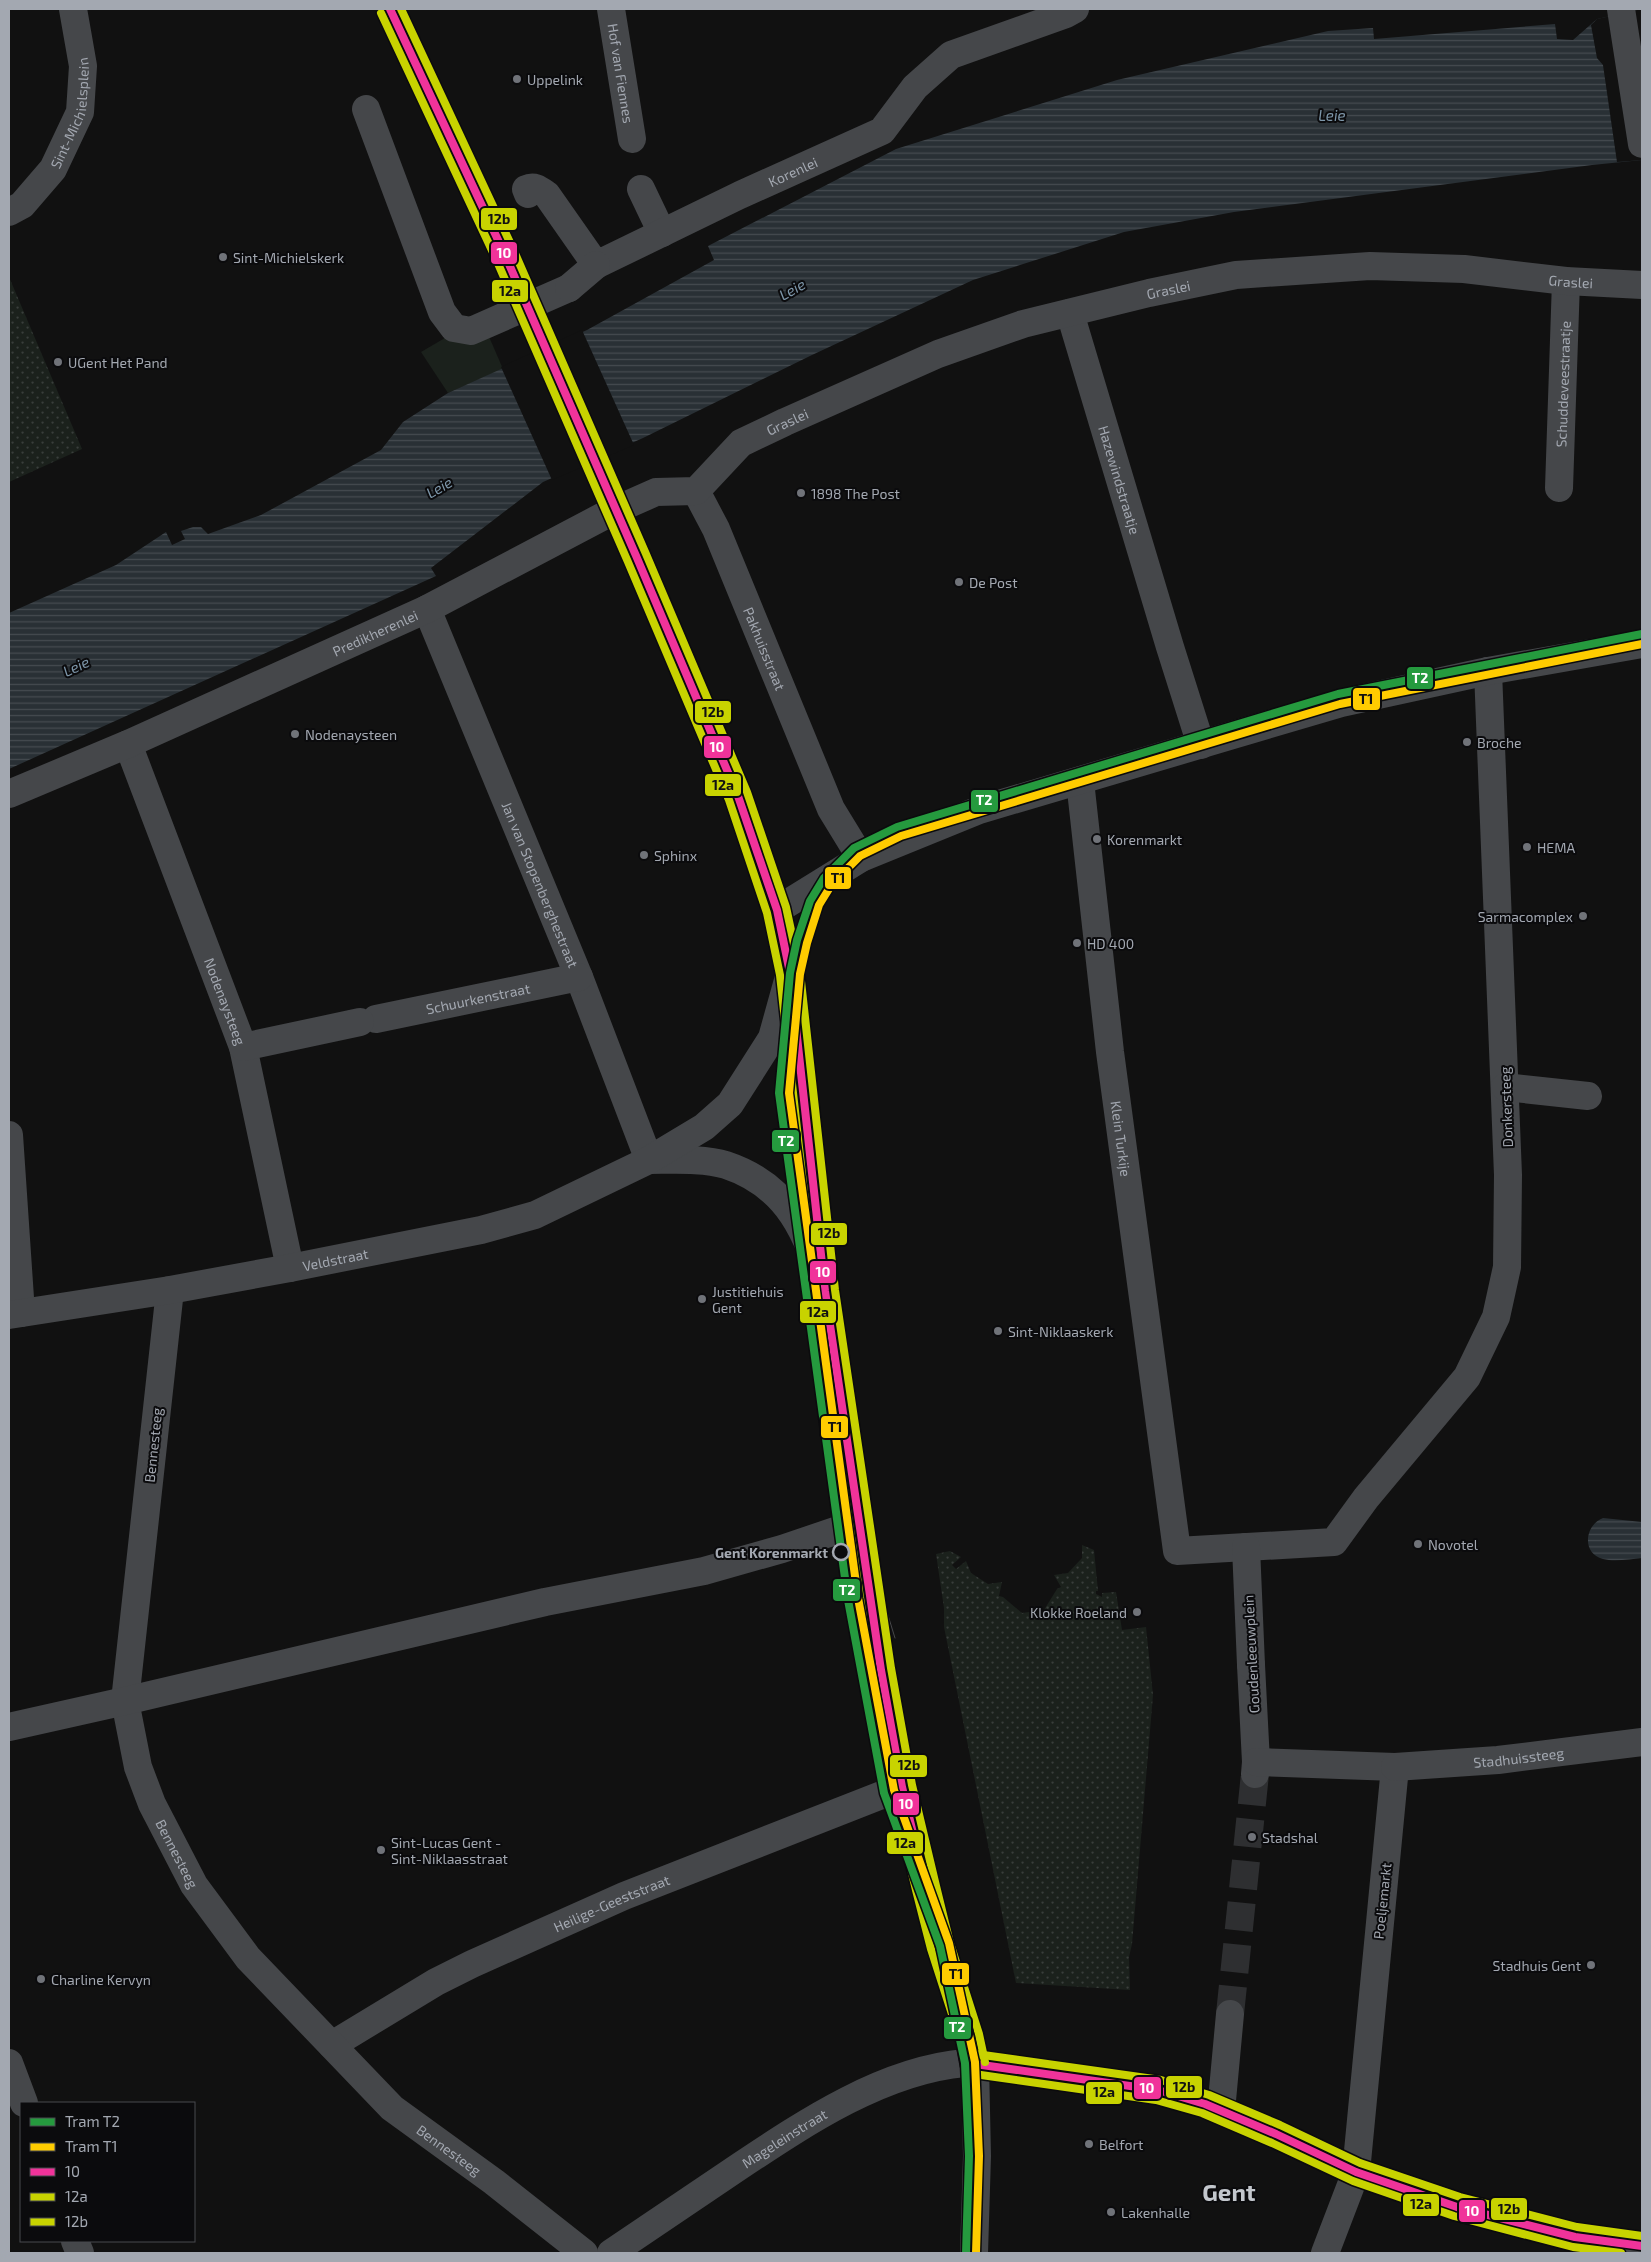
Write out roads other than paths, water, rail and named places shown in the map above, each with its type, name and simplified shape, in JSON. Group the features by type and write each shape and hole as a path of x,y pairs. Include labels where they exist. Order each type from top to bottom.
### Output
{"street":[{"name":"Sint-Michielsplein","path":"15,208 53,169 80,112 83,66 74,9"},
{"path":"390,9 510,267 632,548 738,796 777,910 790,973 825,1291 881,1670 902,1787 940,1946 970,2037 975,2064 978,2156 974,2253"},
{"name":"Hof van Fiennes","path":"610,9 632,139"},
{"name":"Korenlei","path":"366,108 442,312 454,328 471,331 569,288 596,265 882,131 915,87 951,55 1066,14 1075,9"},
{"path":"1621,9 1642,144"},
{"path":"528,194 526,189 530,187 537,188 546,195 596,265"},
{"path":"641,189 662,233"},
{"name":"Graslei","path":"696,491 741,444 785,422 938,354 1023,324 1236,275 1370,266 1464,269 1566,281 1642,285"},
{"name":"Schuddeveestraatje","path":"1559,488 1566,281"},
{"name":"Hazewindstraatje","path":"1070,313 1201,745"},
{"name":"Predikherenlei","path":"9,794 128,744 427,609 613,511 656,492 696,491"},
{"name":"Pakhuisstraat","path":"696,491 716,528 831,809 861,858"},
{"name":"Jan van Stopenberghestraat","path":"427,609 579,977 650,1160"},
{"path":"777,910 861,858 978,810 1341,702 1488,672 1642,644"},
{"name":"Donkersteeg","path":"1246,1546 1334,1542 1366,1498 1467,1378 1496,1317 1507,1267 1508,1175 1488,672"},
{"name":"Nodenaysteeg","path":"128,744 242,1047 290,1268"},
{"name":"Klein Turkije","path":"1080,781 1110,1052 1177,1550 1246,1546"},
{"name":"Veldstraat","path":"15,1314 170,1290 290,1268 481,1230 535,1215 650,1160 704,1127 730,1104 772,1038 790,973"},
{"name":"Schuurkenstraat","path":"242,1047 579,977"},
{"path":"1505,1088 1588,1096"},
{"path":"9,1135 15,1314"},
{"path":"650,1160 725,1165 754,1178 779,1197 796,1217 812,1248 825,1291"},
{"name":"Bennesteeg","path":"170,1290 125,1702 138,1767 152,1804 194,1886 248,1958 392,2108 494,2182 584,2253"},
{"path":"9,1727 125,1702 545,1602 704,1571 782,1549 838,1530 857,1514"},
{"name":"Goudenleeuwplein","path":"1246,1546 1256,1768 1395,1767"},
{"name":"Stadhuissteeg","path":"1395,1767 1498,1760 1642,1742"},
{"name":"Poeljemarkt","path":"1325,2253 1356,2172 1395,1767"},
{"name":"Heilige-Geeststraat","path":"332,2045 436,1982 472,1964 624,1896 902,1787"},
{"path":"1220,2111 1230,2014"},
{"path":"9,2062 24,2102"},
{"name":"Mageleinstraat","path":"611,2253 782,2138 860,2094 937,2066 975,2064 1158,2090 1220,2111 1276,2134 1356,2172 1457,2207 1576,2237 1642,2246"}],"water":[{"name":"Leie","path":"1642,9 1642,160 1234,212 1124,232 973,280 812,355 643,438 543,482 431,568 436,576 9,769 9,613 116,565 166,532 172,545 185,539 181,531 193,527 201,527 208,534 261,515 381,450 403,422 448,393 587,330 714,260 708,246 896,149 1117,80 1328,31 1373,28 1374,39 1555,24 1557,39 1573,40 1597,19"},
{"path":"1603,1518 1642,1522 1642,1558 1608,1560 1596,1556 1591,1551 1588,1539 1589,1532"}],"tunnel":[{"path":"1230,2014 1255,1774"}],"tram line":[{"name":"T2","path":"966,2253 969,2156 965,2063 940,1946 884,1793 848,1600 779,1093 790,973 797,940 810,901 824,878 854,848 897,827 1338,694 1642,634"},
{"name":"T1","path":"976,2253 979,2156 975,2062 949,1943 894,1790 858,1598 789,1093 800,974 819,905 832,884 860,856 901,836 1340,704 1642,644"},
{"path":"810,1021 808,1156 825,1291"},
{"path":"857,1515 895,1638"},
{"path":"838,1530 856,1580 881,1670"}],"place":[{"name":"Uppelink","path":"517,79"},
{"name":"Sint-Michielskerk","path":"223,257"},
{"name":"UGent Het Pand","path":"58,362"},
{"name":"1898 The Post","path":"801,493"},
{"name":"De Post","path":"959,582"},
{"name":"Nodenaysteen","path":"295,734"},
{"name":"Broche","path":"1467,742"},
{"name":"Korenmarkt","path":"1097,839"},
{"name":"HEMA","path":"1527,847"},
{"name":"Sphinx","path":"644,855"},
{"name":"Sarmacomplex","path":"1583,916"},
{"name":"HD 400","path":"1077,943"},
{"name":"Justitiehuis Gent","path":"702,1299"},
{"name":"Sint-Niklaaskerk","path":"998,1331"},
{"name":"Novotel","path":"1418,1544"},
{"name":"Gent Korenmarkt","path":"841,1552"},
{"name":"Klokke Roeland","path":"1137,1612"},
{"name":"Stadshal","path":"1252,1837"},
{"name":"Sint-Lucas Gent - Sint-Niklaasstraat","path":"381,1850"},
{"name":"Stadhuis Gent","path":"1591,1965"},
{"name":"Charline Kervyn","path":"41,1979"},
{"name":"Belfort","path":"1089,2144"},
{"name":"Lakenhalle","path":"1111,2212"}],"district":[{"name":"Gent","path":"1229,2191"}]}
